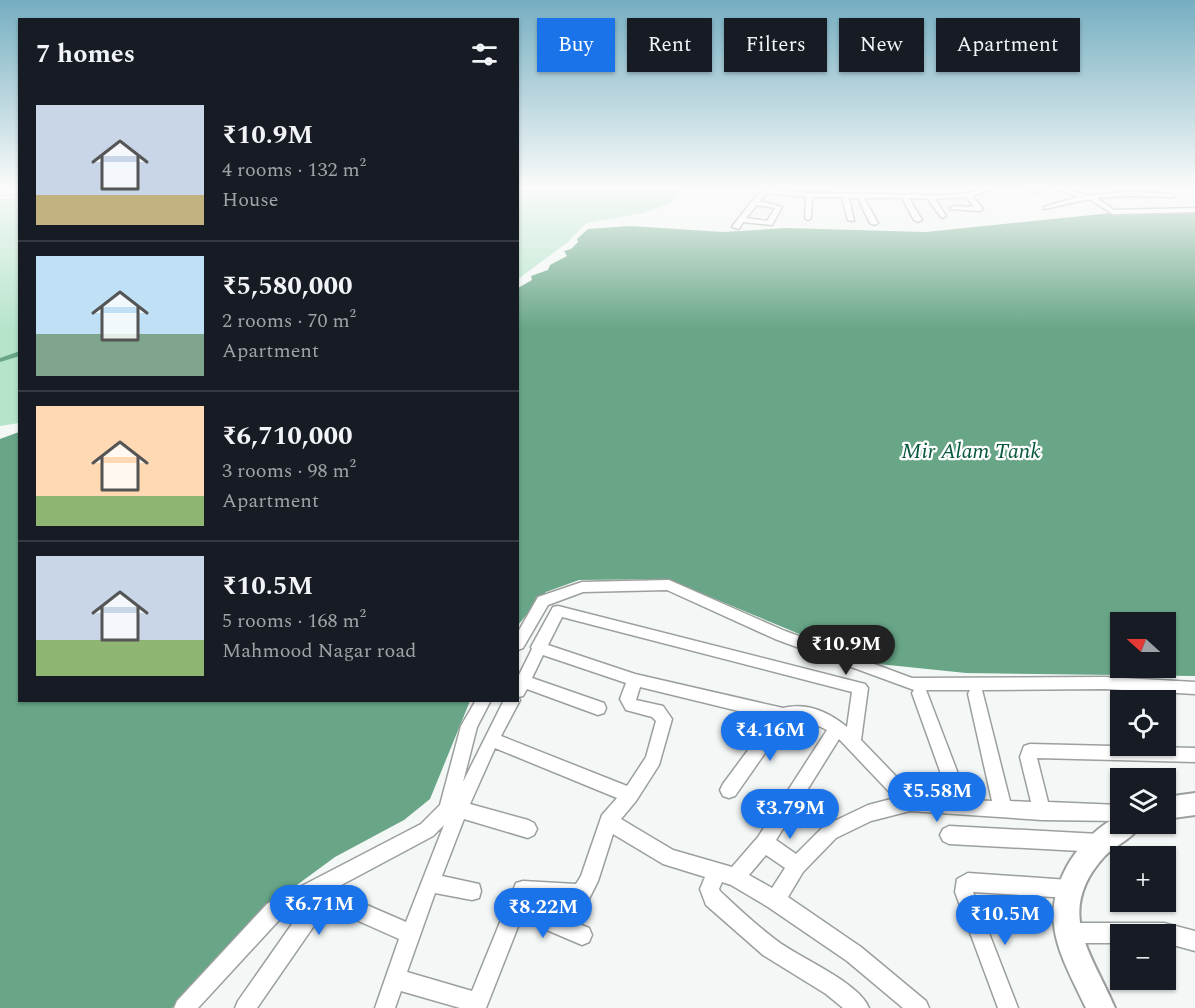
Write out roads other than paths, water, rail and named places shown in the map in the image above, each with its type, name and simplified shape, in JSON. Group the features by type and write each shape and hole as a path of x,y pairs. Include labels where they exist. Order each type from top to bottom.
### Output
{"main road":[{"path":"1176,807 1195,804"},
{"path":"1101,1008 1068,933 1064,912 1069,888 1101,843 1114,834"}],"street":[{"path":"519,642 543,601 582,587 669,585 780,635 912,684 1105,683 1195,688"},
{"path":"598,708 520,686 558,610 860,688 853,743"},
{"path":"538,647 635,680 783,715 793,712 825,720 853,743 910,802"},
{"path":"395,979 477,1005 524,891 571,894 582,892 589,881 608,821 630,795 653,760 664,719 657,711 632,705 628,699 635,680"},
{"path":"920,693 962,808"},
{"path":"976,694 1003,810"},
{"path":"184,1008 274,910 427,830 447,809 469,726 483,702"},
{"path":"385,1008 411,934 460,810 490,739 511,702"},
{"path":"729,790 783,715"},
{"path":"837,728 764,843 710,889 713,898 770,948 833,987 859,1008"},
{"path":"490,739 630,795"},
{"path":"1042,812 1028,757 1030,751 1195,755"},
{"path":"775,900 797,866 830,832 868,813 910,802 962,808 1110,813"},
{"path":"460,810 528,829"},
{"path":"608,821 669,858 726,874 775,900 854,954 918,1008"},
{"path":"949,835 1101,843"},
{"path":"764,843 797,866"},
{"path":"1008,1008 964,892 964,886 968,882 1069,888"},
{"path":"431,883 472,891"},
{"path":"245,1008 323,896 411,934"},
{"path":"517,908 582,934"},
{"path":"1068,933 1164,933 1195,942"}],"water":[{"name":"Mir Alam Tank","path":"582,234 1195,234 1195,676 1176,676 1176,612 1110,612 1110,675 966,673 869,663 667,579 579,580 546,592 519,624 519,287 532,280 531,276 548,270 550,265 567,256 564,251 571,249 578,242 577,239"},
{"path":"18,432 18,702 470,702 430,799 404,820 335,857 271,904 172,1008 0,1008 0,439"}],"waterway":[{"path":"0,360 18,354"}]}
